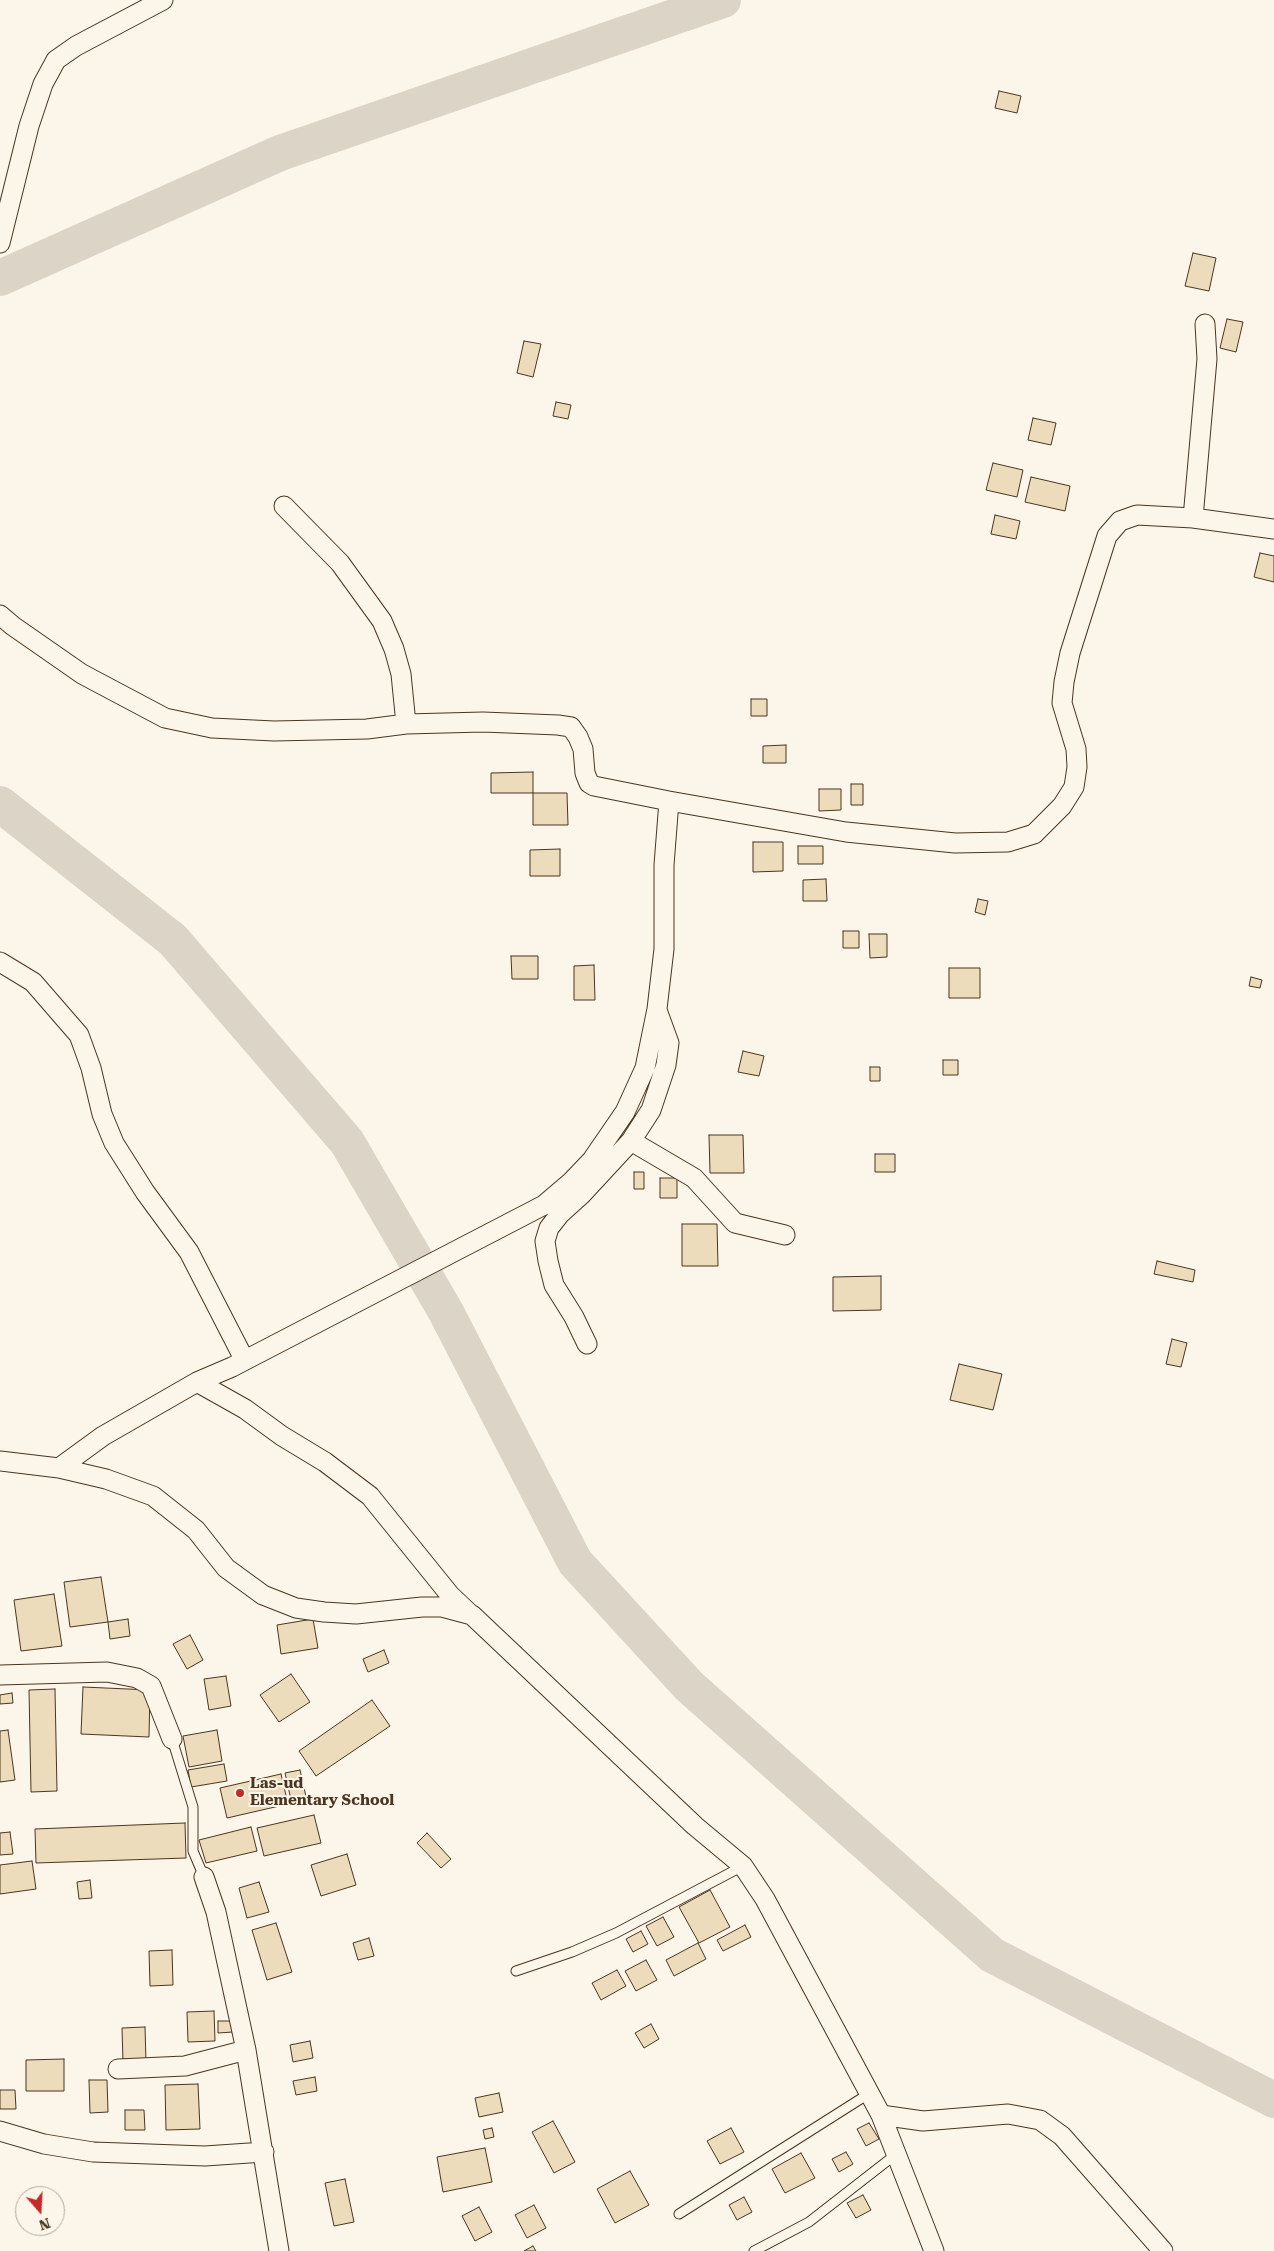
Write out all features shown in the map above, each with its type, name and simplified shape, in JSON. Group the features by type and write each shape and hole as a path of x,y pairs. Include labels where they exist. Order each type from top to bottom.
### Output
{"street":[{"path":"0,243 42,84 56,60 76,46 162,0"},
{"path":"1193,518 1208,359 1205,324"},
{"path":"284,506 340,563 382,621 394,649 401,674 406,724"},
{"path":"0,615 82,674 165,718 212,728 274,731 367,729 406,724 483,722 543,723 571,727 583,749 585,772 589,783 594,786 669,802 846,832 955,843 1008,842 1034,834 1062,806 1074,787 1077,767 1076,749 1062,703 1064,682 1070,653 1107,536 1120,521 1137,515 1193,518 1274,529"},
{"path":"59,1468 103,1436 197,1382 544,1205 572,1182 592,1160 624,1112 644,1068 657,1009 664,949 664,865 669,802"},
{"path":"0,962 33,982 79,1035 91,1068 102,1114 114,1143 145,1192 189,1252 252,1355"},
{"path":"587,1344 574,1317 554,1285 545,1241 549,1228 560,1214 581,1195 631,1141 651,1110 666,1065 669,1043 657,1009"},
{"path":"631,1141 694,1178 736,1223 785,1235"},
{"path":"197,1382 245,1409 282,1436 325,1462 370,1496 450,1595 695,1826 743,1866 765,1899 881,2115 895,2155 930,2235 934,2251"},
{"path":"0,1461 59,1468 106,1479 153,1496 196,1530 226,1568 263,1595 296,1608 356,1614 422,1607 442,1607 472,1616"},
{"path":"0,1675 107,1672 137,1678 151,1686 172,1739"},
{"path":"204,1877 216,1912 246,2050 279,2251"},
{"path":"118,2069 186,2066 246,2050"},
{"path":"881,2115 922,2121 1008,2114 1040,2120 1062,2136 1159,2249"},
{"path":"0,2131 44,2144 93,2152 205,2156 264,2152"}],"lane":[{"path":"172,1739 193,1808 193,1851 204,1877"},
{"path":"516,1971 572,1952 607,1937 743,1866"},
{"path":"679,2214 870,2093"},
{"path":"754,2251 810,2222 895,2155"}],"building":[{"path":"999,91 1021,96 1017,113 995,108"},
{"path":"1193,253 1216,258 1209,291 1185,286"},
{"path":"1227,319 1243,322 1236,352 1220,348"},
{"path":"524,341 541,344 533,377 517,373"},
{"path":"556,402 571,405 568,419 553,416"},
{"path":"1033,418 1056,423 1051,445 1028,440"},
{"path":"993,463 1023,470 1017,497 986,490"},
{"path":"1031,477 1070,486 1065,511 1025,502"},
{"path":"995,515 1020,521 1016,539 991,534"},
{"path":"1260,553 1274,556 1274,582 1254,577"},
{"path":"751,699 767,699 767,716 751,716"},
{"path":"786,745 786,763 763,763 763,746"},
{"path":"533,772 533,793 491,793 491,773"},
{"path":"851,784 863,784 863,805 851,805"},
{"path":"819,789 841,789 841,810 819,811"},
{"path":"533,793 567,793 568,825 533,825"},
{"path":"753,842 783,842 783,871 753,872"},
{"path":"798,846 823,846 823,864 798,864"},
{"path":"560,849 560,876 530,876 530,850"},
{"path":"826,879 827,901 803,901 803,880"},
{"path":"978,899 988,901 985,915 975,912"},
{"path":"843,931 859,931 859,948 843,948"},
{"path":"869,934 887,934 887,957 870,958"},
{"path":"511,956 538,956 538,979 512,979"},
{"path":"594,965 595,1000 574,1000 574,966"},
{"path":"949,968 980,968 980,998 949,998"},
{"path":"1251,977 1262,980 1260,988 1249,986"},
{"path":"743,1051 764,1056 759,1076 738,1072"},
{"path":"943,1060 958,1060 958,1075 943,1075"},
{"path":"870,1067 880,1067 880,1081 870,1081"},
{"path":"709,1135 743,1135 744,1173 710,1173"},
{"path":"875,1154 895,1154 895,1172 875,1172"},
{"path":"634,1172 644,1172 644,1189 634,1189"},
{"path":"660,1178 677,1178 677,1198 660,1198"},
{"path":"682,1224 717,1224 718,1266 682,1266"},
{"path":"1157,1261 1195,1270 1193,1282 1154,1274"},
{"path":"881,1276 881,1310 833,1311 833,1277"},
{"path":"1172,1339 1187,1343 1181,1367 1166,1364"},
{"path":"959,1364 1002,1374 993,1410 950,1400"},
{"path":"101,1577 108,1622 70,1627 64,1582"},
{"path":"54,1594 62,1646 21,1651 14,1600"},
{"path":"128,1619 130,1636 110,1639 108,1622"},
{"path":"313,1619 318,1648 281,1654 277,1625"},
{"path":"190,1635 203,1660 187,1669 173,1644"},
{"path":"384,1650 389,1663 368,1672 363,1659"},
{"path":"291,1674 310,1702 279,1722 260,1695"},
{"path":"226,1676 231,1706 209,1710 204,1679"},
{"path":"83,1687 150,1690 149,1737 81,1734"},
{"path":"55,1689 57,1791 31,1792 29,1690"},
{"path":"12,1693 13,1703 0,1704 0,1695"},
{"path":"372,1700 390,1726 316,1776 299,1751"},
{"path":"8,1730 15,1780 0,1782 0,1731"},
{"path":"217,1730 222,1761 189,1767 183,1736"},
{"path":"224,1764 227,1781 191,1787 188,1770"},
{"path":"300,1770 307,1801 292,1804 285,1773"},
{"path":"281,1774 288,1804 227,1818 220,1788"},
{"path":"314,1815 321,1843 264,1856 257,1828"},
{"path":"185,1823 186,1858 36,1863 35,1829"},
{"path":"251,1827 257,1851 206,1863 199,1840"},
{"path":"10,1832 13,1854 0,1855 0,1833"},
{"path":"427,1833 451,1859 441,1868 417,1843"},
{"path":"347,1854 356,1885 321,1896 311,1865"},
{"path":"32,1861 36,1889 0,1894 0,1865"},
{"path":"90,1880 92,1898 79,1899 77,1882"},
{"path":"259,1882 269,1912 247,1918 239,1888"},
{"path":"710,1890 730,1927 699,1943 679,1907"},
{"path":"663,1917 674,1937 657,1946 646,1926"},
{"path":"276,1923 292,1972 267,1980 252,1930"},
{"path":"745,1925 751,1937 723,1951 717,1940"},
{"path":"641,1931 648,1944 633,1952 626,1939"},
{"path":"369,1938 374,1956 358,1960 353,1943"},
{"path":"698,1943 706,1959 674,1976 666,1960"},
{"path":"172,1950 173,1985 150,1986 149,1951"},
{"path":"646,1960 657,1980 636,1991 625,1971"},
{"path":"617,1970 626,1986 601,2000 592,1983"},
{"path":"214,2011 215,2041 188,2042 187,2012"},
{"path":"218,2021 233,2021 233,2032 218,2033"},
{"path":"651,2024 659,2039 644,2048 635,2033"},
{"path":"145,2027 146,2062 123,2062 122,2028"},
{"path":"310,2041 313,2058 293,2062 290,2045"},
{"path":"64,2059 64,2091 26,2091 26,2060"},
{"path":"315,2077 317,2091 296,2095 293,2081"},
{"path":"89,2080 107,2080 108,2112 90,2113"},
{"path":"198,2084 200,2129 166,2130 165,2085"},
{"path":"0,2090 15,2090 16,2109 0,2109"},
{"path":"499,2093 503,2112 479,2117 475,2098"},
{"path":"125,2110 144,2110 145,2130 125,2130"},
{"path":"553,2121 575,2162 554,2173 532,2132"},
{"path":"869,2123 879,2139 866,2146 857,2129"},
{"path":"492,2128 494,2137 485,2139 483,2130"},
{"path":"731,2128 744,2152 720,2164 707,2141"},
{"path":"485,2148 492,2182 443,2192 437,2157"},
{"path":"846,2152 853,2164 839,2172 832,2159"},
{"path":"801,2153 815,2178 785,2193 772,2169"},
{"path":"630,2171 649,2205 615,2223 597,2189"},
{"path":"345,2179 354,2222 334,2226 325,2183"},
{"path":"863,2195 871,2210 856,2218 847,2203"},
{"path":"744,2197 752,2212 737,2220 729,2205"},
{"path":"534,2205 546,2228 527,2238 515,2215"},
{"path":"479,2207 492,2232 475,2241 462,2216"},
{"path":"533,2246 536,2251 524,2251"}],"waterway":[{"path":"0,278 280,153 723,0"},
{"path":"0,804 173,940 347,1142 446,1312 575,1562 689,1686 992,1955 1274,2100"}],"place":[{"name":"Las-ud Elementary School","path":"240,1793"}]}
